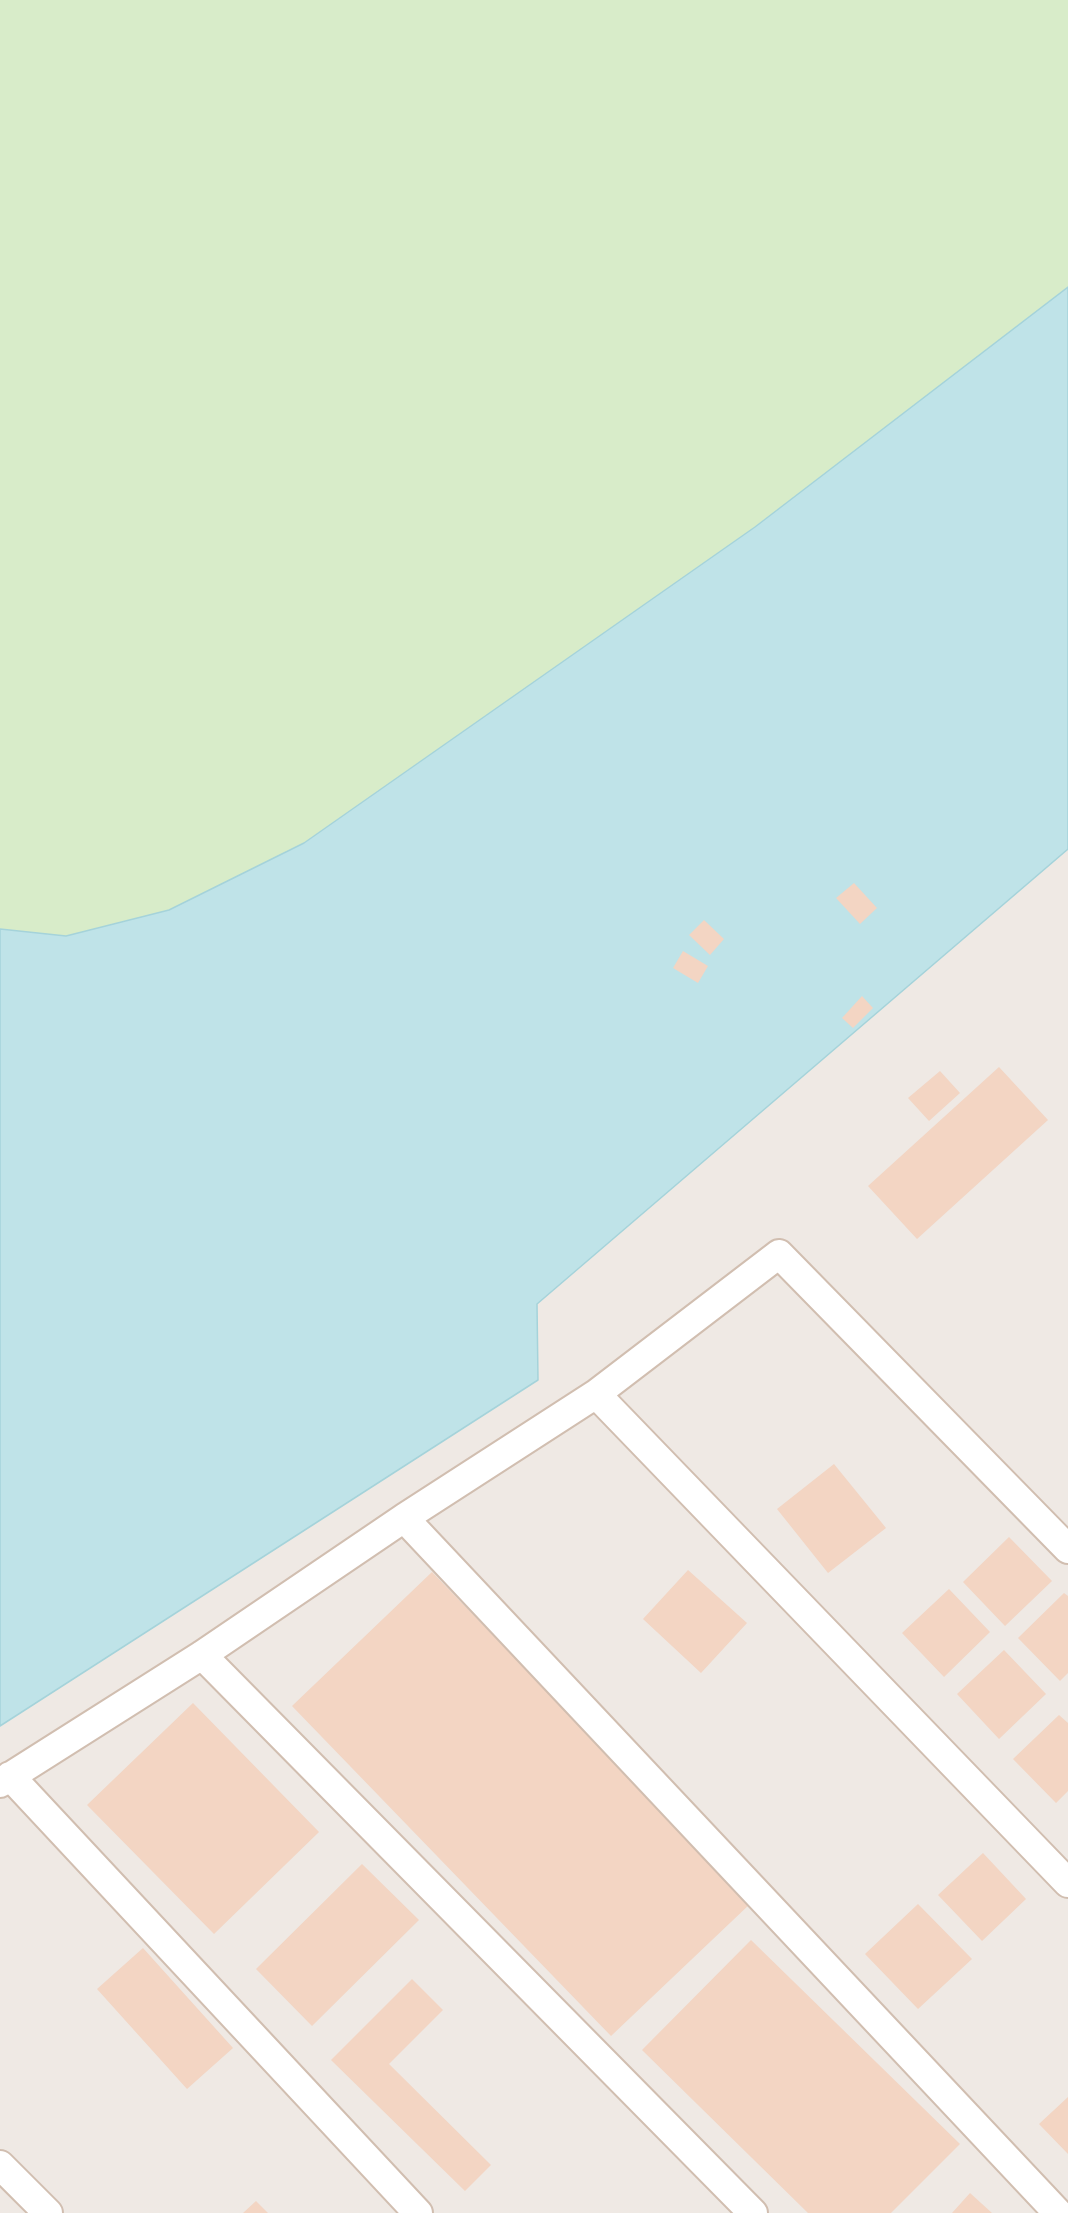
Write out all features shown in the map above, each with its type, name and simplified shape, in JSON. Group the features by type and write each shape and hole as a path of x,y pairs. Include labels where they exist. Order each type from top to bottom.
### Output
{"street":[{"path":"418,2213 5,1779 202,1654 404,1518 596,1394 779,1254 1068,1549"},
{"path":"596,1394 1068,1882"},
{"path":"404,1518 1058,2213"},
{"path":"202,1654 753,2213"},
{"path":"0,2164 48,2213"}],"shaded area":[{"path":"1068,849 1068,2213 0,2213 0,1726 537,1380 536,1304"}],"green space":[{"path":"0,0 1068,0 1068,287 755,527 304,843 169,910 66,936 0,929"}],"water":[{"path":"1068,287 1068,849 537,1304 538,1380 0,1726 0,929 66,936 169,910 304,843 755,527"}],"building":[{"path":"854,883 877,908 860,924 836,898"},
{"path":"704,920 724,939 710,955 689,935"},
{"path":"683,951 708,966 698,983 673,968"},
{"path":"862,996 873,1008 853,1028 842,1018"},
{"path":"999,1067 1048,1120 917,1239 868,1186"},
{"path":"940,1071 960,1093 929,1121 908,1098"},
{"path":"834,1464 886,1528 828,1573 777,1509"},
{"path":"1009,1537 1052,1581 1005,1626 963,1582"},
{"path":"688,1570 747,1623 701,1673 643,1619"},
{"path":"432,1572 751,1903 611,2036 292,1706"},
{"path":"949,1589 990,1632 944,1677 902,1633"},
{"path":"1064,1593 1068,1596 1068,1673 1060,1681 1018,1638"},
{"path":"1004,1650 1046,1694 999,1739 957,1694"},
{"path":"193,1703 319,1832 214,1934 87,1805"},
{"path":"1059,1715 1068,1723 1068,1791 1056,1803 1013,1759"},
{"path":"983,1853 1026,1899 982,1941 938,1895"},
{"path":"362,1864 419,1920 312,2026 256,1969"},
{"path":"918,1904 972,1959 918,2009 865,1954"},
{"path":"751,1940 960,2144 891,2213 808,2213 642,2050"},
{"path":"143,1948 233,2048 187,2089 97,1989"},
{"path":"412,1979 443,2010 389,2064 491,2165 465,2191 331,2060"},
{"path":"1068,2097 1068,2154 1039,2124"},
{"path":"970,2193 992,2213 952,2213"},
{"path":"256,2201 268,2213 243,2213"}]}
